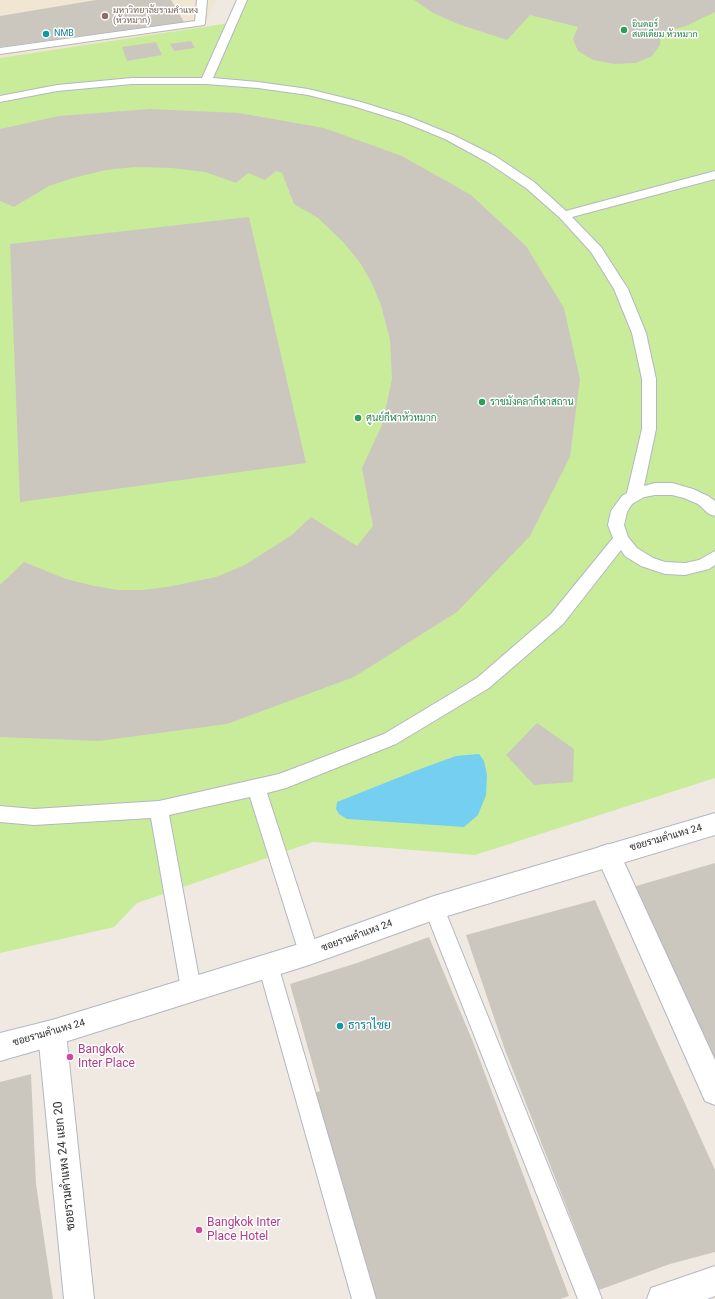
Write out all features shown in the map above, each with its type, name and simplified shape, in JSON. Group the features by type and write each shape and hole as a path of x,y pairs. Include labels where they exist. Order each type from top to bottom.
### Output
{"main road":[{"name":"ซอยรามคำแหง 24","path":"0,1047 52,1033 309,953 434,908 715,824"},
{"path":"608,855 715,1091"},
{"name":"ซอยรามคำแหง 24 แยก 20","path":"52,1033 78,1299"},
{"path":"662,1299 715,1281"}],"lane":[{"path":"0,51 200,23 202,0"},
{"path":"206,80 242,0"},
{"path":"0,99 56,88 132,81 206,80 258,85 308,92 358,104 405,119 449,137 491,159 530,185 564,215 596,250 621,289 639,332 649,379 649,429 634,496"},
{"path":"564,215 715,175"},
{"path":"715,510 703,500 688,493 672,489 655,489 640,492 627,500 618,512 616,525 621,539 631,552 647,562 665,568 685,569 703,565 715,557"},
{"path":"0,814 34,817 159,809 280,782 390,739 483,683 557,619 621,539"},
{"path":"256,788 309,953"},
{"path":"159,809 191,989"},
{"path":"434,908 590,1299"},
{"path":"268,965 364,1299"}],"shaded area":[{"name":"มหาวิทยาลัยรามคำแหง (หัวหมาก)","path":"0,0 216,0 202,32 0,61"}],"green space":[{"name":"ศูนย์กีฬาหัวหมาก","path":"237,0 715,0 715,778 475,855 313,842 137,903 114,927 0,953 0,58 230,23"}],"water":[{"path":"479,754 484,761 487,775 486,795 478,815 464,827 347,819 339,814 336,809 337,802 420,769 456,756"}],"building":[{"name":"NMB","path":"96,0 171,0 184,22 0,47 0,16"},
{"name":"อินดอร์ สเตเดียม หัวหมาก","path":"414,0 715,0 715,12 686,26 661,33 660,45 652,56 636,63 614,64 593,60 578,51 573,39 578,27 530,15 507,40 458,24 433,13"},
{"path":"191,41 195,48 174,51 170,44"},
{"path":"156,42 162,55 127,61 122,47"},
{"name":"ราชมังคลากีฬาสถาน","path":"150,109 239,113 324,128 402,156 471,195 526,246 564,308 580,379 570,457 530,536 457,612 354,677 227,724 99,741 0,737 0,585 24,562 66,579 90,585 118,590 142,590 167,587 216,577 245,565 292,535 311,517 357,546 373,526 362,468 382,425 392,379 390,340 381,305 361,264 344,243 318,218 294,204 282,173 276,171 265,180 248,173 236,183 205,172 172,168 135,167 106,170 73,178 49,186 14,207 0,201 0,129 59,116"},
{"path":"249,217 306,463 20,502 10,244"},
{"path":"537,723 574,749 573,782 534,785 506,755"},
{"path":"715,863 715,1070 633,887"},
{"path":"595,900 715,1170 715,1252 670,1264 599,1290 505,1050 466,935"},
{"path":"429,937 473,1042 569,1296 560,1299 371,1299 312,1094 320,1091 290,984 357,963"},
{"path":"31,1074 36,1184 53,1299 0,1299 0,1082"}],"place":[{"name":"มหาวิทยาลัยรามคำแหง (หัวหมาก)","path":"105,16"},
{"name":"อินดอร์ สเตเดียม หัวหมาก","path":"624,30"},
{"name":"NMB","path":"46,34"},
{"name":"ราชมังคลากีฬาสถาน","path":"482,402"},
{"name":"ศูนย์กีฬาหัวหมาก","path":"358,418"},
{"name":"ธาราไชย","path":"340,1026"},
{"name":"Bangkok Inter Place","path":"70,1057"},
{"name":"Bangkok Inter Place Hotel","path":"199,1230"}]}
